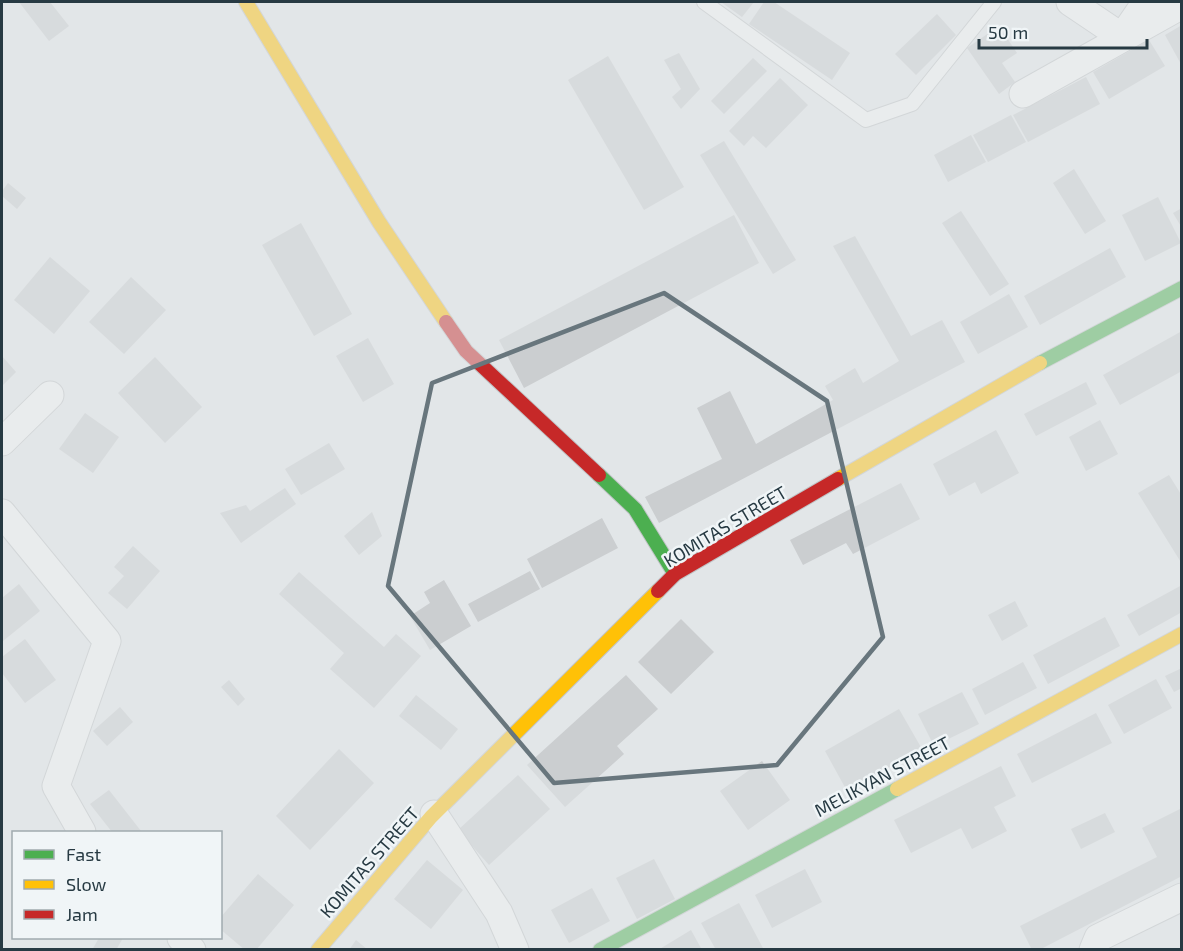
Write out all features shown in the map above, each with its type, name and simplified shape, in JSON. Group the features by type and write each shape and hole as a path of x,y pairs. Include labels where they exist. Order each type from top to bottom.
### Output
{"street":[{"path":"246,2 379,222 466,351 634,509 675,574"},
{"path":"1070,2 1122,37"},
{"path":"1122,37 1146,2"},
{"path":"1023,94 1182,5"},
{"name":"KOMITAS STREET","path":"318,950 434,814 675,574 1019,374 1182,288"},
{"path":"2,442 50,395"},
{"path":"2,513 107,641 56,786 81,831"},
{"name":"MELIKYAN STREET","path":"600,950 1182,634"},
{"path":"434,814 499,914 515,950"},
{"path":"1093,950 1098,938 1182,897"}],"lane":[{"path":"705,2 866,120 912,104 994,2"}],"highlighted area":[{"path":"664,293 827,401 883,637 777,765 554,783 388,586 432,383"}],"building":[{"path":"19,2 50,2 69,26 49,41"},
{"path":"721,2 754,2 742,17"},
{"path":"764,2 774,2 850,53 832,80 749,24"},
{"path":"937,14 956,35 916,75 895,54"},
{"path":"1182,25 1182,66 1165,35"},
{"path":"999,26 1017,53 1002,63 1015,82 999,94 967,48"},
{"path":"1149,40 1165,66 1109,99 1093,72"},
{"path":"679,53 700,89 681,109 672,97 681,89 664,60"},
{"path":"608,56 684,187 644,210 568,80"},
{"path":"753,58 767,71 724,114 711,101"},
{"path":"1086,77 1100,104 1028,142 1013,115"},
{"path":"780,78 808,105 766,148 753,136 744,146 729,131"},
{"path":"1011,115 1026,142 988,162 973,135"},
{"path":"971,135 986,162 948,182 934,155"},
{"path":"724,141 796,260 773,274 700,155"},
{"path":"1074,169 1106,221 1085,234 1053,183"},
{"path":"8,183 26,198 17,209 2,196 2,191"},
{"path":"1158,197 1181,243 1145,261 1122,215"},
{"path":"1182,208 1182,228 1173,213"},
{"path":"961,211 1009,284 990,296 942,223"},
{"path":"734,215 759,263 524,388 499,340"},
{"path":"301,223 352,314 314,336 262,245"},
{"path":"855,236 911,336 942,320 965,362 659,523 645,497 722,459 697,408 730,391 756,444 833,400 825,386 855,368 863,383 899,361 833,246"},
{"path":"1110,248 1126,277 1040,325 1024,296"},
{"path":"50,257 90,291 54,334 14,300"},
{"path":"131,277 166,310 124,354 89,322"},
{"path":"1009,294 1028,327 978,354 960,322"},
{"path":"1182,331 1182,371 1120,405 1103,375"},
{"path":"368,338 394,384 363,402 336,356"},
{"path":"2,356 16,372 2,386"},
{"path":"155,357 202,407 165,443 118,393"},
{"path":"1086,382 1097,404 1036,436 1024,414"},
{"path":"85,413 119,437 93,473 59,449"},
{"path":"1100,420 1118,454 1086,471 1069,437"},
{"path":"996,430 1019,473 981,494 975,482 949,496 933,464"},
{"path":"329,443 345,469 301,495 285,469"},
{"path":"1169,475 1182,496 1182,564 1138,493"},
{"path":"901,483 920,519 853,554 846,543 803,565 790,540"},
{"path":"285,488 296,504 241,543 220,513 246,505 250,511"},
{"path":"372,512 382,536 359,555 344,536"},
{"path":"602,518 618,548 542,588 527,559"},
{"path":"133,546 160,571 127,609 108,593 124,576 114,567"},
{"path":"530,571 540,589 478,622 468,604"},
{"path":"299,572 384,647 396,634 421,656 374,708 330,669 344,653 279,594"},
{"path":"444,580 471,626 430,650 410,616 430,603 424,592"},
{"path":"19,584 40,611 3,641 2,598"},
{"path":"1182,585 1182,612 1139,636 1127,615"},
{"path":"1015,601 1028,626 1002,641 988,615"},
{"path":"1105,617 1120,646 1048,684 1033,655"},
{"path":"681,619 714,652 671,694 638,662"},
{"path":"25,639 56,680 25,703 2,673 2,657"},
{"path":"1023,662 1037,688 985,715 972,689"},
{"path":"1182,668 1182,688 1174,692 1165,676"},
{"path":"626,675 658,709 617,746 624,754 565,807 527,765"},
{"path":"1156,679 1172,708 1124,734 1108,705"},
{"path":"229,680 245,699 238,706 221,687"},
{"path":"962,692 979,724 934,746 918,714"},
{"path":"416,695 458,729 441,750 399,716"},
{"path":"120,707 133,722 107,746 93,731"},
{"path":"899,709 922,749 847,791 825,751"},
{"path":"1096,713 1112,743 1032,783 1017,754"},
{"path":"339,749 374,783 310,850 276,816"},
{"path":"762,761 790,800 748,830 720,791"},
{"path":"1001,766 1016,796 994,807 1007,831 972,849 961,828 911,853 894,820"},
{"path":"518,775 550,809 489,865 458,830"},
{"path":"109,790 141,831 111,831 90,804"},
{"path":"1182,808 1182,876 1039,950 1032,950 1020,926 1157,857 1142,828"},
{"path":"1105,813 1115,832 1081,849 1071,829"},
{"path":"654,859 675,899 637,919 616,878"},
{"path":"427,860 463,890 431,929 394,899"},
{"path":"805,869 822,902 772,928 755,895"},
{"path":"258,874 294,905 256,950 245,950 222,931 222,916"},
{"path":"592,888 610,921 569,943 551,910"},
{"path":"739,903 764,950 716,950 701,923"},
{"path":"691,930 702,950 658,950"},
{"path":"98,939 122,939 116,950 92,950"},
{"path":"356,940 368,950 349,950"}],"traffic: fast":[{"path":"1040,363 1182,288"},
{"path":"599,475 635,509 675,574"},
{"path":"600,950 897,789"}],"traffic: slow":[{"path":"246,2 379,222 446,322"},
{"path":"838,479 1040,363"},
{"path":"318,950 431,817 658,591"},
{"path":"897,789 1182,634"}],"traffic: jam":[{"path":"446,322 466,351 599,475"},
{"path":"658,591 675,574 838,479"}]}
